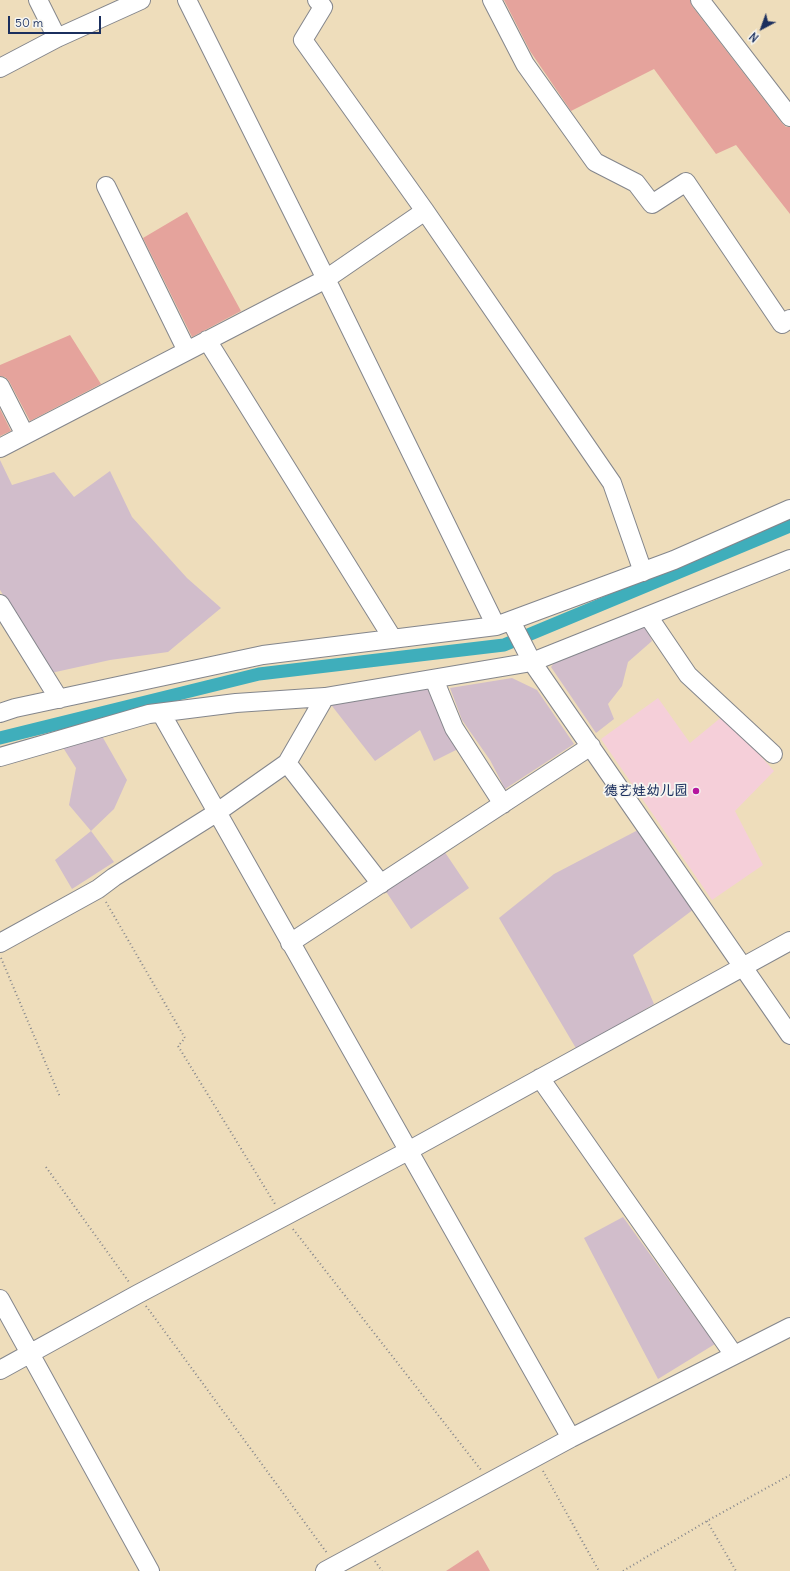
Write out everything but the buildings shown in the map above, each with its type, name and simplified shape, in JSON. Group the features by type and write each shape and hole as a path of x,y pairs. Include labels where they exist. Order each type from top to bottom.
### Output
{"street":[{"path":"38,0 57,38"},
{"path":"0,68 57,38 141,0"},
{"path":"187,0 326,279 503,624 532,662 790,1035"},
{"path":"317,0 323,7 303,40 425,211 612,483 643,572"},
{"path":"492,0 525,64 595,162 636,183 652,204 686,182 782,324 790,319"},
{"path":"700,0 790,117"},
{"path":"106,186 187,351"},
{"path":"0,448 326,279 425,211"},
{"path":"207,340 393,639"},
{"path":"0,386 25,435"},
{"path":"0,713 15,708 263,655 503,624 674,560 790,509"},
{"path":"0,757 150,714 236,704 325,697 532,662 790,559"},
{"path":"0,604 59,699"},
{"path":"648,616 688,675 772,754"},
{"path":"434,679 454,728 503,804"},
{"path":"0,943 98,889 114,877 216,813 287,763 325,697"},
{"path":"161,713 216,813 571,1438"},
{"path":"290,943 590,746"},
{"path":"287,763 381,884"},
{"path":"0,1370 138,1294 408,1151 742,966 790,941"},
{"path":"540,1078 734,1355"},
{"path":"0,1299 150,1571"},
{"path":"330,1568 571,1438 790,1327"}],"path":[{"path":"98,889 185,1038 178,1046 283,1217 491,1482"},
{"path":"0,954 60,1097"},
{"path":"46,1167 138,1294 330,1568"},
{"path":"535,1458 599,1571"},
{"path":"623,1571 707,1521 790,1475"},
{"path":"707,1521 736,1571"}],"shaded area":[{"path":"0,460 12,485 54,472 74,497 110,471 132,517 187,578 221,608 168,652 110,660 51,673 0,590"},
{"path":"642,619 652,641 628,662 622,686 608,704 614,719 596,733 551,667 564,650"},
{"path":"512,678 537,690 574,744 505,789 490,760 462,720 450,688"},
{"path":"434,679 462,747 434,761 420,730 375,761 325,697"},
{"name":"德艺娃幼儿园","path":"658,698 690,743 724,715 774,771 735,811 763,865 712,900 601,739"},
{"path":"102,736 127,780 114,809 91,831 69,805 76,768 62,746"},
{"path":"638,830 694,909 633,955 654,1004 577,1050 499,918 554,874"},
{"path":"91,831 114,862 72,889 55,860"},
{"path":"440,845 469,888 411,929 381,884"},
{"path":"623,1217 715,1344 658,1379 584,1238"}],"waterway":[{"path":"0,738 259,674 504,645 790,526"}],"place":[{"name":"德艺娃幼儿园","path":"696,791"}]}
